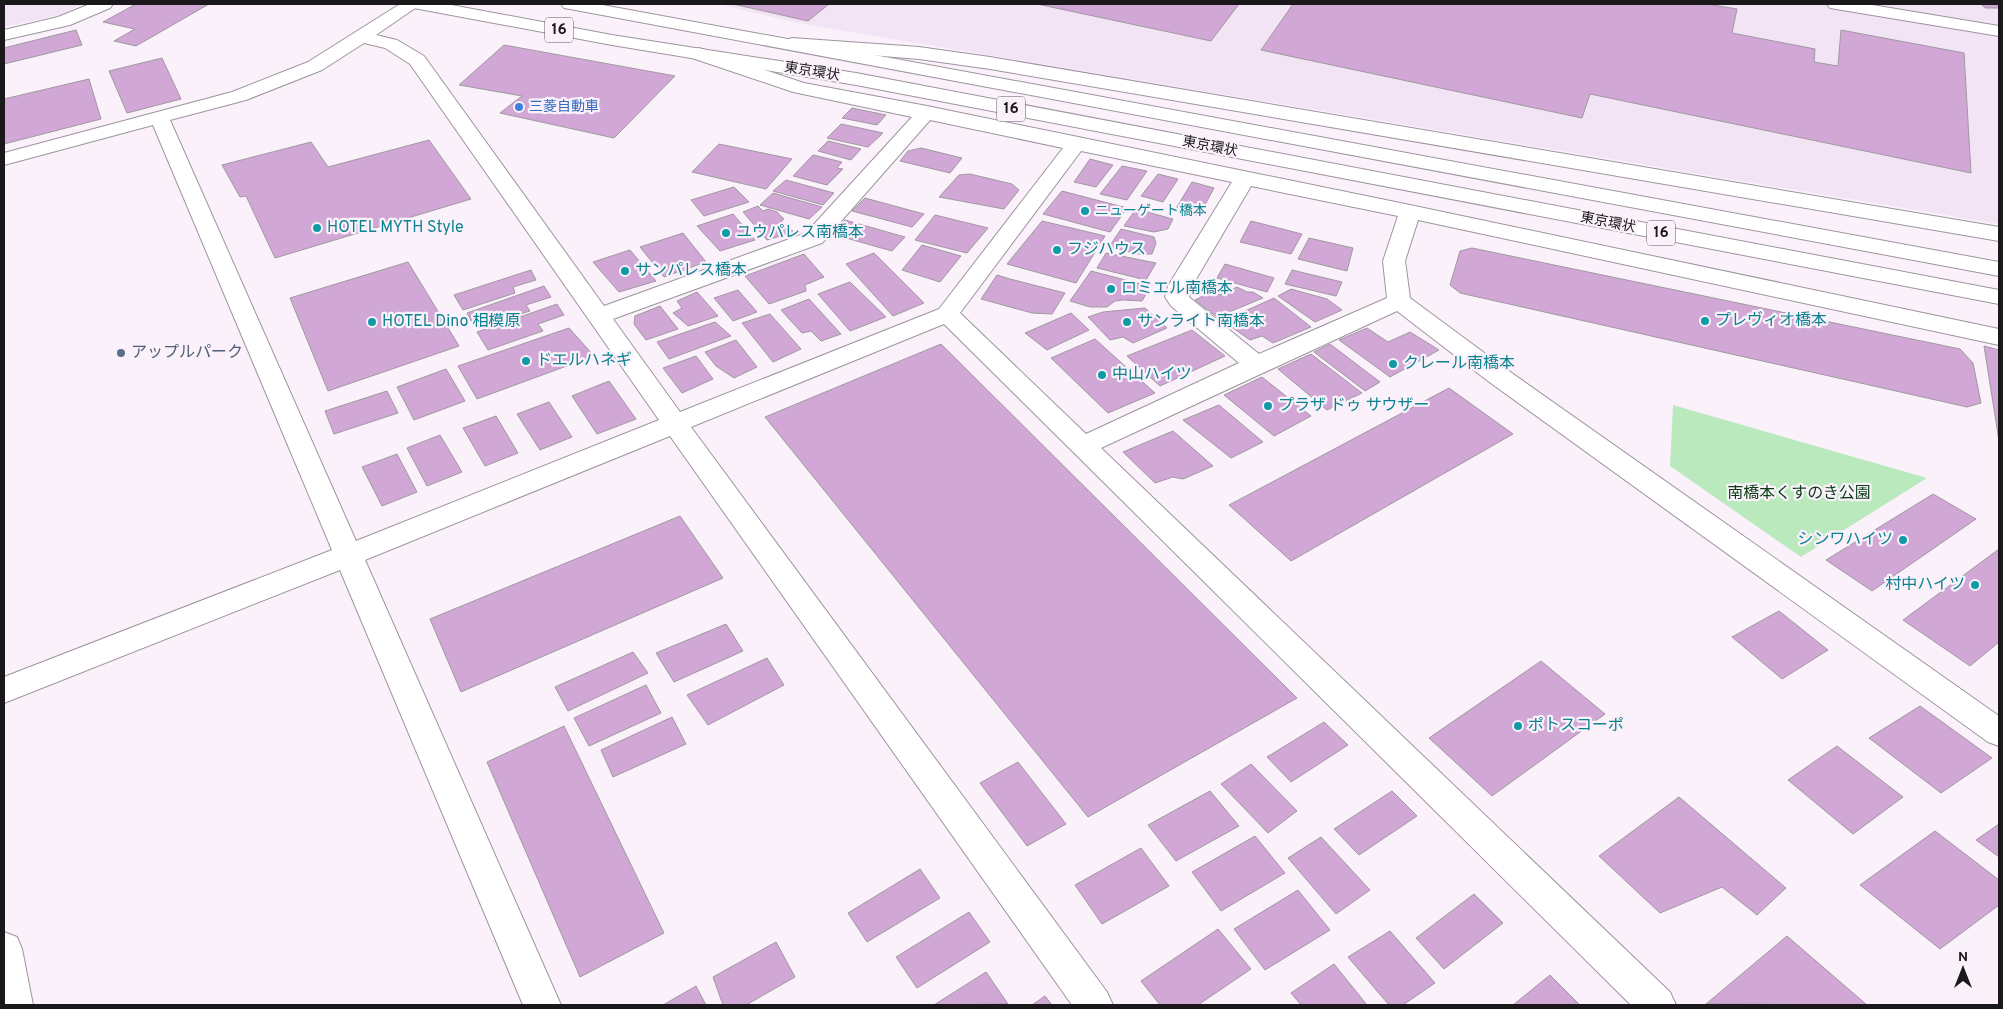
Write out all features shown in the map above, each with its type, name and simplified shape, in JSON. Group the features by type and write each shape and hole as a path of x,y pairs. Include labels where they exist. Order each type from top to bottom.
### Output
{"main road":[{"path":"4,35 64,21 104,4"},
{"path":"4,159 240,96 277,82 315,66 412,4"},
{"name":"東京環状","path":"419,4 612,40 856,79 1999,298"},
{"name":"東京環状","path":"570,4 1999,269"},
{"path":"1836,4 1999,32"},
{"path":"363,37 391,44 417,60 674,423 1094,1005"},
{"path":"790,44 919,52 990,63 1999,234"},
{"path":"698,54 800,88 928,112 1999,336"},
{"path":"598,316 816,236 928,112"},
{"path":"159,117 542,1005"},
{"path":"4,690 349,555 947,314 1077,143"},
{"path":"1245,178 1180,286 1176,297 1256,365"},
{"path":"1410,212 1394,261 1399,301 1497,375 1999,733"},
{"path":"1082,446 1399,301"},
{"path":"947,314 1657,1005"},
{"path":"4,949 14,1005"}],"shaded area":[{"path":"4,4 82,4 63,14 4,27"},
{"path":"718,4 1999,4 1999,224 797,23"}],"green space":[{"name":"南橋本くすのき公園","path":"1673,405 1927,478 1801,557 1670,466"}],"building":[{"path":"136,4 209,4 136,46 114,41 135,29 103,22"},
{"path":"733,4 829,4 808,21"},
{"path":"1037,4 1239,4 1211,41"},
{"path":"1293,4 1707,4 1737,9 1732,33 1815,49 1814,62 1838,66 1841,30 1964,53 1971,173 1590,94 1582,118 1261,50"},
{"path":"1981,4 1999,4 1999,8 1985,8"},
{"path":"76,30 82,45 4,64 4,48"},
{"path":"504,45 675,76 614,138 500,113 522,96 459,85"},
{"path":"162,58 181,99 127,113 109,71"},
{"path":"89,79 101,119 4,144 4,99"},
{"path":"852,108 886,115 877,125 842,118"},
{"path":"841,124 883,133 868,147 827,138"},
{"name":"HOTEL MYTH Style","path":"429,140 471,199 275,258 246,196 240,197 222,165 311,142 328,167"},
{"path":"828,141 861,149 851,160 818,151"},
{"path":"719,144 792,159 766,189 692,172"},
{"path":"921,148 962,158 950,173 900,161 908,151"},
{"path":"813,155 842,162 837,168 843,169 827,185 793,176"},
{"path":"1090,159 1113,165 1096,187 1074,182"},
{"path":"1122,166 1147,171 1127,200 1100,194"},
{"path":"970,174 1012,184 1019,190 1004,209 939,197 959,175"},
{"path":"1158,174 1178,179 1163,202 1141,196"},
{"path":"786,180 834,193 823,205 773,191"},
{"path":"1192,182 1214,188 1199,216 1175,210"},
{"path":"734,187 749,202 704,216 691,200"},
{"name":"ニューゲート橋本","path":"1062,191 1127,208 1110,232 1043,214"},
{"path":"773,193 822,207 809,219 760,205"},
{"path":"865,198 924,214 912,227 852,211"},
{"path":"758,206 763,211 768,209 777,212 784,219 781,221 794,232 767,240 743,212"},
{"path":"1136,209 1173,219 1168,229 1154,232 1124,226"},
{"name":"ユウパレス南橋本","path":"733,214 755,240 720,251 697,226"},
{"path":"935,215 988,228 967,253 915,240"},
{"path":"845,220 905,237 892,251 832,234"},
{"name":"フジハウス","path":"1042,221 1105,236 1076,283 1007,264"},
{"path":"1251,221 1302,234 1291,254 1240,242"},
{"path":"1121,229 1154,237 1156,243 1152,254 1138,254 1109,247"},
{"path":"683,233 706,262 664,277 640,247"},
{"path":"1309,238 1353,248 1347,271 1298,259"},
{"path":"922,245 961,256 940,282 902,270"},
{"name":"プレヴィオ橋本","path":"1472,248 1960,349 1973,363 1981,403 1967,407 1460,293 1450,285 1460,251"},
{"name":"サンパレス橋本","path":"630,250 656,281 619,292 593,262"},
{"path":"874,253 924,303 893,316 846,264"},
{"path":"1106,253 1156,263 1146,280 1097,268"},
{"path":"804,254 824,277 805,285 806,291 769,304 745,276"},
{"name":"HOTEL Dino 相模原","path":"408,262 459,346 328,391 290,298"},
{"path":"1225,264 1274,278 1267,292 1217,278"},
{"path":"531,270 536,280 513,287 515,293 463,310 454,295"},
{"path":"1292,270 1342,282 1336,296 1285,284"},
{"name":"ロミエル南橋本","path":"1091,271 1141,284 1140,287 1148,291 1142,301 1115,301 1107,307 1090,307 1070,301"},
{"path":"997,275 1065,293 1052,314 1032,313 981,299"},
{"path":"850,282 886,317 850,331 818,294"},
{"path":"544,286 551,297 526,305 530,311 475,328 467,313"},
{"path":"1237,287 1247,292 1253,292 1263,298 1217,317 1195,300 1215,290 1220,295"},
{"path":"1291,289 1327,299 1342,310 1315,322 1278,296"},
{"path":"738,290 757,312 733,321 714,298"},
{"path":"697,292 718,316 688,326 673,313 682,308 677,301"},
{"path":"1274,298 1311,327 1273,343 1262,336 1250,340 1223,321"},
{"path":"809,299 841,334 821,341 811,331 802,333 781,310"},
{"path":"557,304 564,315 538,324 543,331 488,350 477,332"},
{"path":"660,306 678,329 646,340 634,324 635,316"},
{"name":"サンライト南橋本","path":"1145,308 1167,328 1133,343 1123,337 1110,340 1088,317 1103,312"},
{"path":"1071,313 1089,330 1047,350 1025,333"},
{"path":"770,314 801,349 773,362 742,323"},
{"path":"715,322 731,336 669,359 657,342"},
{"name":"ドエルハネギ","path":"569,328 594,356 477,399 458,366"},
{"name":"クレール南橋本","path":"1367,328 1388,342 1410,332 1439,350 1390,377 1339,340"},
{"path":"1192,330 1225,356 1160,386 1127,356"},
{"name":"中山ハイツ","path":"1095,339 1155,393 1108,413 1051,358"},
{"path":"736,340 757,367 734,378 716,366 705,352"},
{"path":"941,344 1297,698 1088,817 765,417"},
{"path":"1330,344 1380,382 1365,391 1314,352"},
{"path":"1984,346 1999,350 1999,441"},
{"path":"1311,354 1362,393 1327,410 1278,369"},
{"path":"696,356 713,379 682,393 663,368"},
{"path":"446,369 465,401 414,420 397,387"},
{"name":"プラザ ドゥ サウザー","path":"1262,377 1311,416 1274,436 1224,395"},
{"path":"609,381 636,419 597,434 572,396"},
{"path":"1449,388 1513,434 1291,561 1229,505"},
{"path":"387,391 398,413 334,434 325,411"},
{"path":"549,402 572,437 540,450 517,414"},
{"path":"1219,405 1263,442 1231,458 1183,420"},
{"path":"496,416 518,453 485,466 463,428"},
{"path":"1173,431 1213,466 1183,479 1173,477 1155,483 1123,452"},
{"path":"440,435 462,472 427,486 407,448"},
{"path":"397,454 417,492 382,506 362,467"},
{"name":"シンワハイツ","path":"1933,494 1976,519 1872,591 1826,560"},
{"path":"680,516 723,578 461,692 430,619"},
{"name":"村中ハイツ","path":"1999,549 1999,642 1970,666 1903,620"},
{"path":"1779,611 1828,650 1782,679 1732,637"},
{"path":"726,624 743,651 674,682 656,653"},
{"path":"633,652 648,673 568,711 555,687"},
{"path":"767,658 784,685 708,725 687,695"},
{"name":"ポトスコーポ","path":"1541,661 1605,714 1492,796 1429,738"},
{"path":"646,685 661,713 589,746 574,718"},
{"path":"1920,706 1992,758 1941,793 1869,738"},
{"path":"672,717 686,744 613,777 601,750"},
{"path":"1324,722 1348,745 1291,782 1267,757"},
{"path":"564,726 664,933 580,977 487,762"},
{"path":"1837,746 1903,797 1853,834 1788,780"},
{"path":"1018,762 1066,824 1027,846 980,783"},
{"path":"1251,764 1297,811 1268,833 1221,784"},
{"path":"1210,791 1239,826 1176,861 1148,825"},
{"path":"1392,791 1417,816 1359,855 1334,829"},
{"path":"1679,797 1786,888 1757,915 1722,887 1660,913 1599,856"},
{"path":"1999,824 1999,857 1976,840"},
{"path":"1935,831 1999,880 1999,905 1940,949 1860,885"},
{"path":"1255,836 1285,873 1221,911 1192,872"},
{"path":"1321,837 1370,890 1336,914 1288,858"},
{"path":"1141,848 1169,886 1102,924 1075,885"},
{"path":"920,869 940,898 867,942 848,913"},
{"path":"1298,890 1330,930 1265,970 1234,929"},
{"path":"1474,894 1503,923 1444,969 1416,938"},
{"path":"969,912 990,942 917,988 896,957"},
{"path":"1218,929 1251,969 1198,1005 1160,1005 1141,981"},
{"path":"1390,931 1435,983 1403,1005 1389,1005 1348,957"},
{"path":"1787,936 1867,1005 1706,1004"},
{"path":"776,942 795,977 746,1005 723,1005 713,977"},
{"path":"1334,964 1367,1005 1301,1005 1291,993"},
{"path":"986,972 1008,1004 934,1005"},
{"path":"1550,975 1580,1005 1513,1005"},
{"path":"696,986 706,1005 663,1005"},
{"path":"1045,996 1052,1005 1032,1005"}],"place":[{"name":"三菱自動車","path":"519,107"},
{"name":"ニューゲート橋本","path":"1085,211"},
{"name":"HOTEL MYTH Style","path":"317,228"},
{"name":"ユウパレス南橋本","path":"726,233"},
{"name":"フジハウス","path":"1057,250"},
{"name":"サンパレス橋本","path":"625,271"},
{"name":"ロミエル南橋本","path":"1111,289"},
{"name":"プレヴィオ橋本","path":"1705,321"},
{"name":"HOTEL Dino 相模原","path":"372,322"},
{"name":"サンライト南橋本","path":"1127,322"},
{"name":"アップルパーク","path":"121,353"},
{"name":"ドエルハネギ","path":"526,361"},
{"name":"クレール南橋本","path":"1393,364"},
{"name":"中山ハイツ","path":"1102,375"},
{"name":"プラザ ドゥ サウザー","path":"1268,406"},
{"name":"シンワハイツ","path":"1903,540"},
{"name":"村中ハイツ","path":"1975,585"},
{"name":"ポトスコーポ","path":"1518,726"}]}
